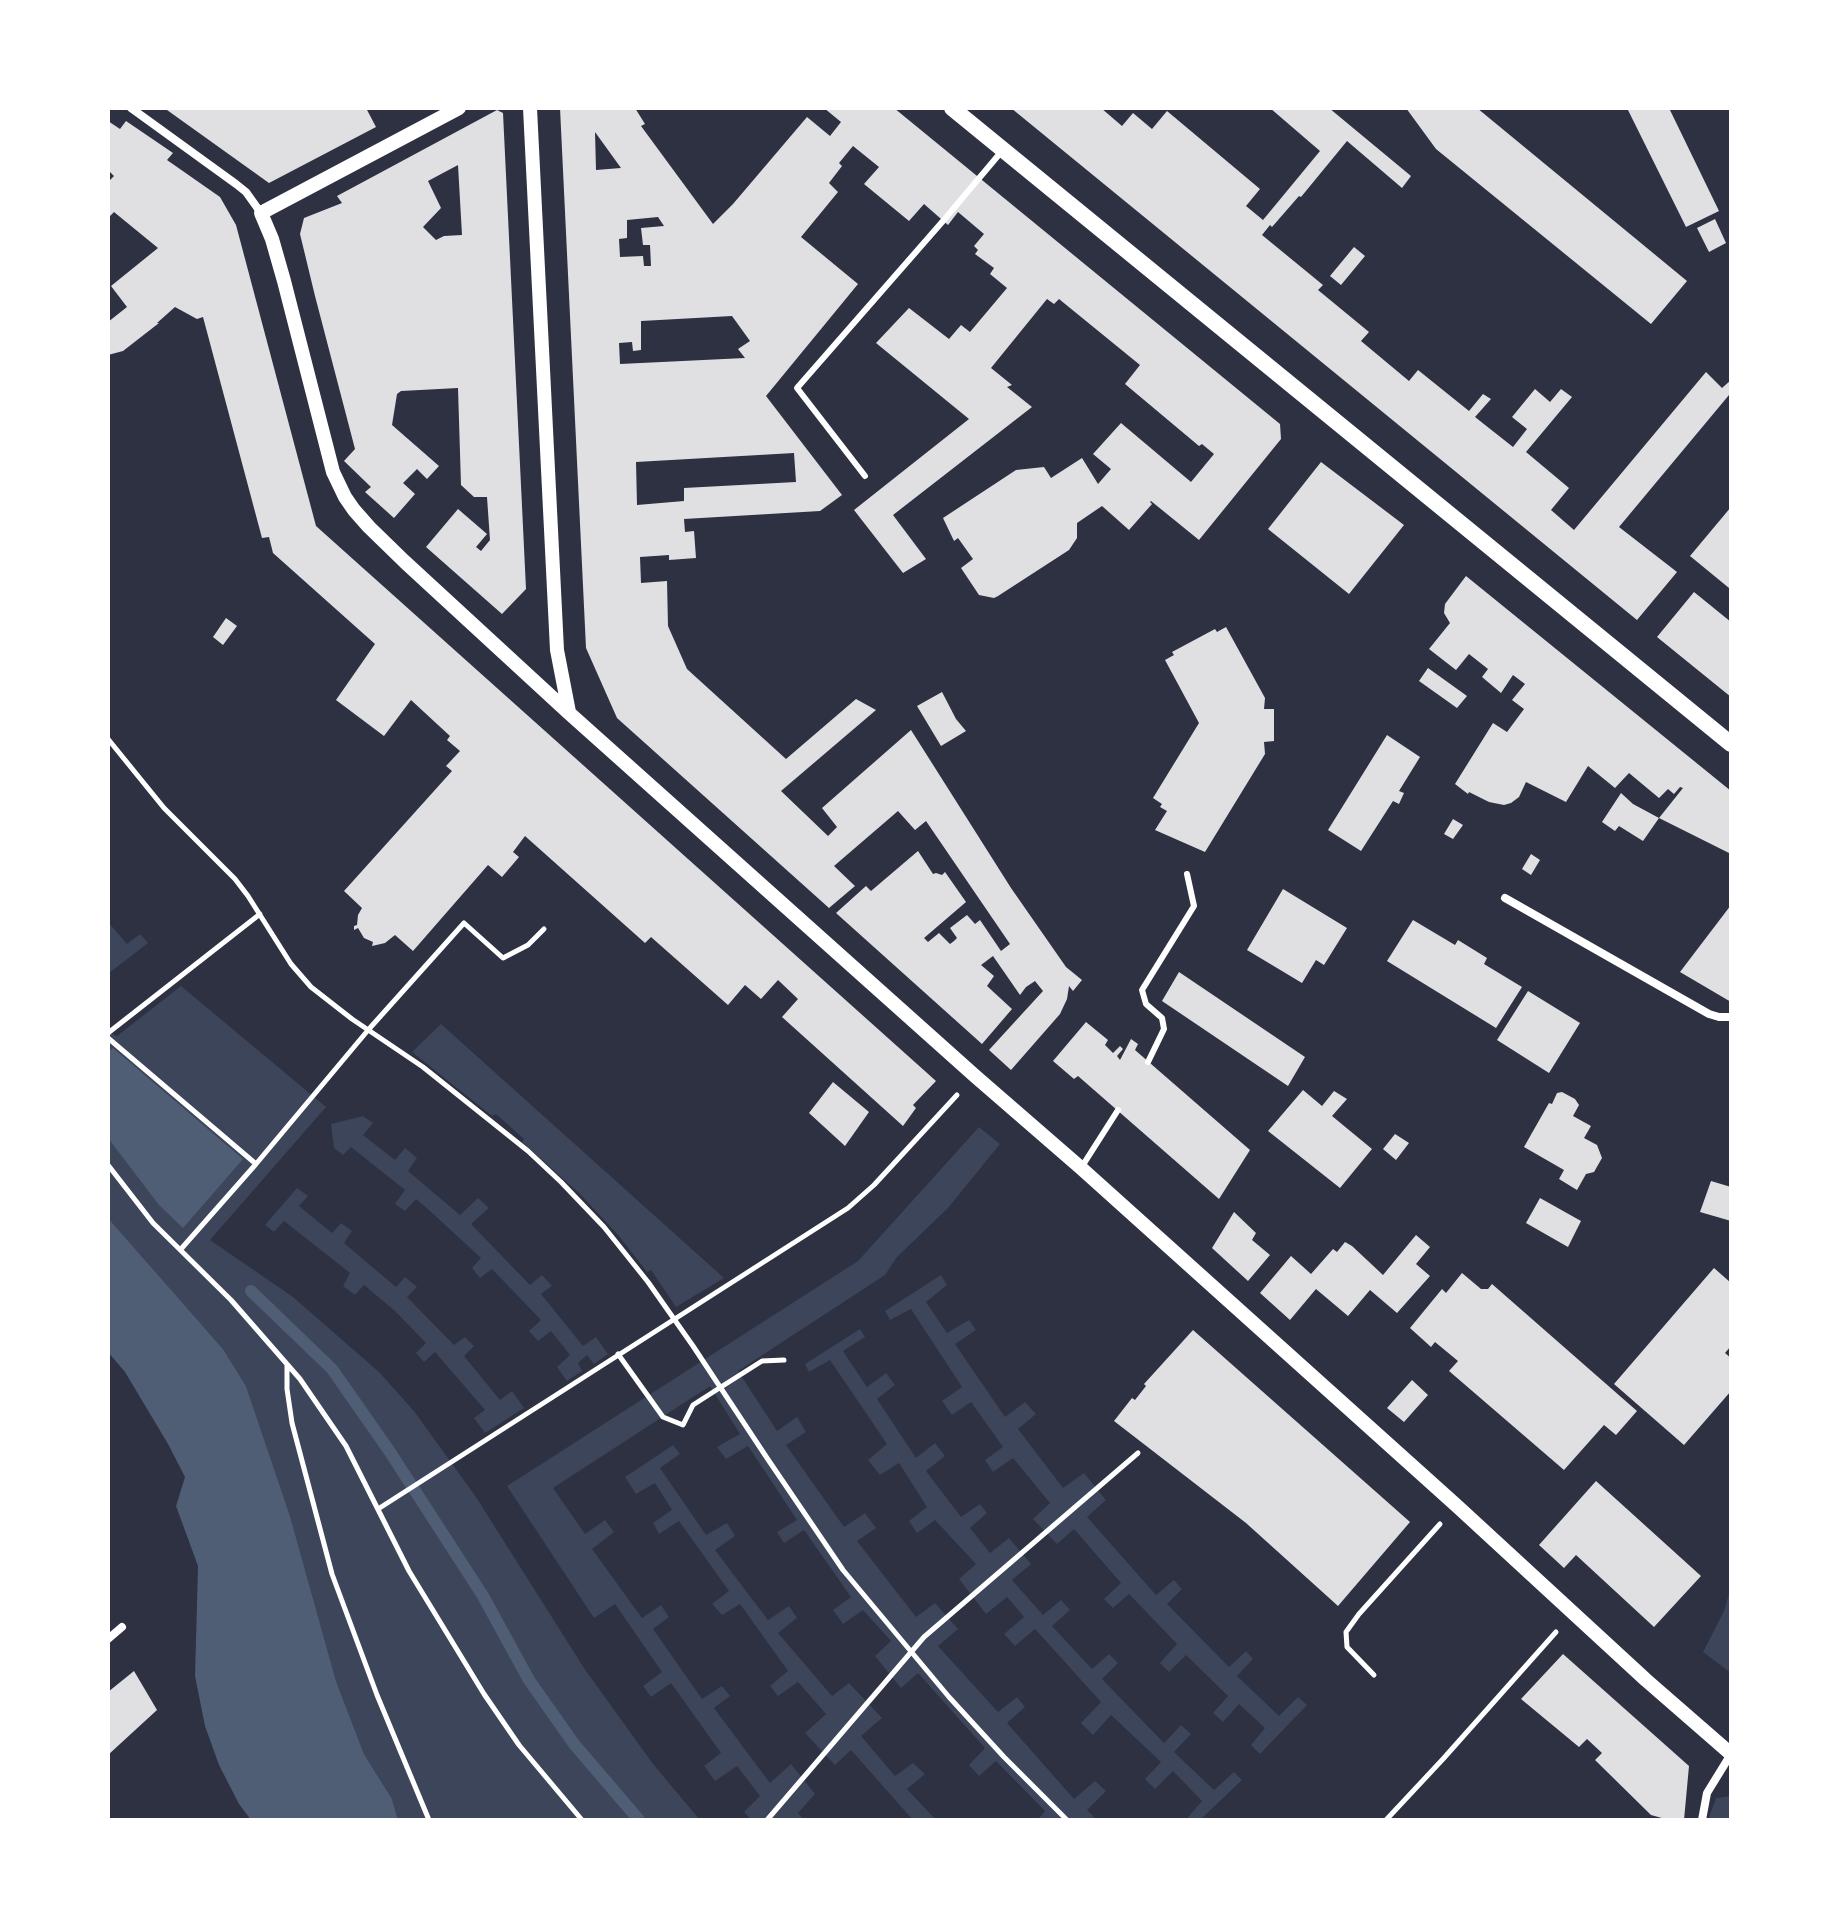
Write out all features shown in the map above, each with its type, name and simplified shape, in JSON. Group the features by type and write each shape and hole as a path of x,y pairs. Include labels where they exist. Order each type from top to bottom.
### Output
{"main road":[{"path":"952,108 1731,744"}],"street":[{"path":"131,108 236,184 261,213 278,259 333,472 345,497 369,527 569,713 1081,1168 1731,1754 1707,1793 1702,1820"},
{"path":"261,213 459,108"},
{"path":"530,108 557,650 569,713"},
{"path":"1505,898 1709,1014 1731,1017"},
{"path":"108,1639 122,1627"}],"lane":[{"path":"865,476 797,388 1004,148"},
{"path":"1148,1062 1164,1029 1162,1018 1146,1004 1142,990 1194,906 1187,874"},
{"path":"1081,1168 1118,1110"}],"path":[{"path":"108,739 164,808 235,879 291,964 311,987 423,1067 528,1151 624,1250 674,1318 843,1570 986,1738 1067,1820"},
{"path":"256,1164 109,1037 260,914"},
{"path":"181,1249 464,923 503,958 528,945 544,929"},
{"path":"378,1509 861,1198 975,1076"},
{"path":"108,1165 143,1211 249,1319 300,1379 346,1446 409,1571 490,1703 529,1757 582,1820"},
{"path":"618,1354 663,1417 683,1425 693,1405 762,1361 784,1360"},
{"path":"287,1365 292,1423 332,1574 377,1695 429,1820"},
{"path":"767,1820 924,1637 1138,1453"},
{"path":"1374,1675 1347,1647 1346,1632 1457,1506"},
{"path":"1386,1820 1573,1614"}],"shaded area":[{"path":"108,922 127,944 140,934 148,943 109,973"},
{"path":"181,986 326,1107 210,1240 293,1297 379,1372 414,1411 476,1497 584,1668 653,1764 700,1820 398,1820 392,1799 364,1754 336,1681 290,1516 246,1386 223,1349 108,1218 108,1032 117,1036"},
{"path":"441,1024 724,1278 676,1307 651,1270 647,1272 619,1236 579,1193 522,1142 524,1139 496,1114 492,1116 412,1052"},
{"path":"113,1048 243,1159 183,1228 159,1205 108,1138 108,1052"},
{"path":"363,1116 373,1123 363,1135 395,1160 405,1148 417,1158 408,1171 460,1215 478,1198 489,1208 471,1224 530,1285 542,1275 552,1286 541,1294 583,1346 596,1337 608,1354 594,1364 587,1355 578,1363 582,1371 567,1381 557,1367 570,1355 551,1331 538,1341 529,1331 541,1320 492,1269 480,1278 472,1268 481,1258 416,1199 405,1211 395,1204 405,1190 351,1147 343,1155 334,1148 331,1124"},
{"path":"979,1127 1000,1144 948,1208 897,1257 885,1275 738,1371 777,1431 797,1417 806,1432 786,1445 844,1527 865,1513 876,1528 857,1541 916,1617 935,1603 958,1629 938,1646 998,1712 1017,1697 1025,1707 1007,1723 1074,1799 1095,1781 1106,1791 1087,1810 1097,1820 1037,1820 1045,1811 996,1761 979,1776 969,1765 985,1748 918,1673 901,1688 875,1656 891,1641 863,1610 843,1624 833,1610 851,1597 804,1530 784,1543 777,1532 797,1520 748,1446 726,1459 717,1447 740,1434 710,1386 553,1488 585,1534 605,1520 614,1532 592,1549 642,1618 661,1605 669,1617 653,1629 702,1699 722,1686 730,1696 714,1708 770,1783 791,1764 815,1794 798,1813 804,1820 751,1820 744,1812 760,1796 737,1766 715,1781 704,1766 721,1753 671,1683 651,1697 643,1686 662,1672 615,1604 594,1618 507,1486 858,1261"},
{"path":"297,1188 308,1196 299,1206 332,1233 341,1223 352,1231 344,1243 396,1287 405,1277 417,1287 407,1297 454,1345 465,1337 474,1346 464,1356 500,1400 512,1391 524,1408 485,1433 474,1418 485,1410 435,1352 424,1362 416,1353 426,1343 395,1311 364,1285 355,1295 343,1286 350,1273 284,1221 274,1232 265,1225"},
{"path":"108,1218 223,1349 246,1386 290,1516 336,1681 364,1754 392,1799 398,1820 251,1820 219,1765 205,1726 195,1676 198,1566 176,1506 185,1477 125,1372 108,1352"},
{"path":"941,1275 947,1285 926,1302 947,1333 969,1320 976,1330 955,1344 1005,1417 1025,1402 1036,1414 1018,1429 1063,1488 1084,1473 1106,1500 1087,1517 1156,1595 1174,1580 1182,1589 1167,1604 1229,1667 1246,1651 1253,1659 1237,1676 1279,1716 1298,1697 1307,1705 1260,1754 1251,1745 1265,1728 1239,1704 1223,1722 1213,1713 1228,1696 1186,1655 1169,1672 1160,1663 1177,1644 1129,1594 1113,1608 1104,1599 1121,1583 1074,1529 1057,1544 1033,1519 1050,1503 1013,1458 993,1472 985,1460 1003,1447 971,1402 952,1415 942,1401 962,1387 911,1309 890,1320 885,1311"},
{"path":"860,1329 865,1337 843,1351 867,1387 886,1373 895,1385 877,1399 916,1458 935,1443 945,1456 926,1471 961,1517 980,1504 987,1513 970,1528 990,1553 1009,1538 1031,1564 1012,1580 1043,1615 1061,1600 1070,1610 1052,1626 1092,1669 1109,1654 1118,1663 1102,1679 1164,1743 1181,1725 1191,1734 1174,1752 1214,1790 1234,1772 1242,1780 1200,1820 1188,1817 1202,1801 1173,1771 1155,1789 1145,1779 1161,1762 1111,1715 1093,1735 1081,1723 1101,1702 1035,1629 1015,1646 1004,1634 1024,1617 1007,1597 986,1614 959,1579 976,1564 935,1520 917,1533 909,1521 927,1507 899,1463 880,1475 868,1460 887,1444 830,1360 809,1372 805,1364"},
{"path":"673,1445 680,1454 660,1468 706,1535 727,1523 735,1536 715,1550 768,1620 789,1606 797,1618 778,1633 832,1696 849,1683 882,1718 861,1736 895,1776 913,1763 925,1774 907,1789 936,1820 913,1820 851,1750 835,1765 805,1733 826,1714 798,1682 778,1696 770,1686 788,1671 740,1604 722,1615 712,1604 729,1591 679,1521 659,1534 653,1523 672,1510 655,1483 636,1494 625,1477"},
{"path":"1731,1587 1731,1673 1703,1652 1724,1611"},
{"path":"1731,1796 1731,1820 1708,1820 1716,1798"}],"building":[{"path":"168,108 366,108 376,127 269,183"},
{"path":"560,108 635,108 645,124 641,126 713,224 807,117 830,136 841,122 824,108 894,108 1280,424 1281,439 1199,540 1151,501 1152,504 1129,530 1102,506 1077,523 1077,538 1069,550 994,598 979,595 961,568 973,559 958,538 954,541 943,518 1016,470 1044,467 1051,478 1082,458 1098,484 1111,469 1093,454 1121,423 1191,482 1214,454 1202,444 1199,446 1125,384 1140,365 1059,299 1054,304 1047,299 991,368 1012,385 1007,387 1032,407 893,515 926,559 903,573 854,510 969,419 876,343 909,308 949,339 961,325 970,332 1007,288 990,274 994,268 975,254 978,250 974,246 984,234 958,212 948,225 924,204 909,221 864,184 879,167 853,146 839,163 842,166 829,183 838,192 801,237 858,284 766,396 842,495 820,511 684,519 685,532 694,531 696,558 669,560 669,555 640,557 641,583 667,581 668,626 687,669 786,759 856,699 876,710 781,791 828,836 837,827 822,808 911,730 1011,888 1066,967 1082,980 1073,991 1069,986 1060,1014 1011,1070 989,1050 1043,991 1035,981 1020,995 993,956 981,965 994,976 987,986 1012,1009 982,1044 836,913 866,886 871,891 918,851 933,874 942,875 945,872 966,902 924,938 928,942 939,933 950,944 957,938 950,928 967,915 975,924 980,920 1001,951 1010,944 926,821 915,830 898,811 834,866 855,886 829,908 617,718 586,648","holes":["595,132 621,168 596,170","658,217 664,226 641,228 643,245 650,245 651,266 644,266 643,256 620,257 619,239 627,238 627,220","732,316 750,341 738,349 745,358 620,364 619,343 632,342 633,351 641,350 641,321","794,453 796,482 684,488 684,501 637,505 636,462"]},
{"path":"1011,108 1101,108 1122,126 1133,113 1152,129 1167,111 1260,189 1246,206 1263,220 1320,151 1270,108 1329,108 1411,176 1402,188 1347,141 1301,197 1262,235 1323,285 1318,290 1369,332 1361,341 1409,381 1418,370 1469,411 1483,394 1491,399 1475,417 1513,447 1527,429 1512,417 1535,389 1550,402 1561,389 1572,397 1526,452 1569,488 1551,510 1574,530 1706,372 1722,388 1731,380 1731,397 1729,395 1619,527 1677,572 1637,620"},
{"path":"1406,108 1477,108 1687,281 1651,324 1436,149"},
{"path":"1627,108 1669,108 1719,211 1686,227"},
{"path":"497,110 503,113 526,589 502,614 426,547 458,509 487,534 476,547 481,551 490,540 487,497 474,497 461,485 458,388 401,391 397,394 392,425 439,466 427,479 417,469 403,483 415,494 394,518 365,492 371,487 344,461 355,449 300,234 304,218 342,203 337,196","holes":["458,165 462,235 444,236 436,240 423,227 441,208 428,181"]},
{"path":"108,121 120,129 126,121 173,153 167,160 220,197 236,225 316,526 936,1081 913,1105 916,1108 903,1126 782,1017 798,999 778,980 761,999 745,985 728,1005 651,937 645,943 525,836 513,852 519,857 502,877 488,865 413,951 395,935 385,943 372,946 373,942 364,938 358,928 354,930 362,908 344,891 452,771 446,766 460,751 447,740 450,736 411,700 384,736 336,700 375,644 273,553 269,537 262,538 203,317 197,319 175,307 123,351 108,355 108,322 127,307 111,286 158,248 114,212 108,218 108,182 114,176 108,170"},
{"path":"1715,219 1726,243 1709,252 1697,228"},
{"path":"1354,247 1365,256 1341,285 1330,276"},
{"path":"1321,462 1404,525 1349,594 1268,529"},
{"path":"1731,507 1731,585 1729,588 1690,556"},
{"path":"1466,576 1731,791 1731,854 1659,818 1683,788 1680,787 1674,794 1668,789 1659,798 1629,773 1615,788 1588,766 1566,802 1526,782 1519,797 1504,805 1468,794 1455,784 1493,723 1507,732 1524,709 1512,700 1525,684 1513,675 1501,693 1482,677 1488,669 1469,654 1456,670 1429,649 1450,623 1444,613 1445,604"},
{"path":"1694,592 1731,622 1731,697 1657,637"},
{"path":"226,618 237,626 223,645 213,637"},
{"path":"1226,627 1265,698 1264,709 1274,709 1274,741 1264,742 1265,754 1205,852 1155,830 1167,811 1153,798 1199,723 1165,660 1174,655 1172,652 1215,629 1217,632"},
{"path":"1428,668 1467,696 1457,708 1419,681"},
{"path":"942,692 966,731 941,746 917,706"},
{"path":"1387,735 1420,757 1399,791 1404,793 1399,804 1393,801 1361,851 1328,830"},
{"path":"1621,793 1633,804 1659,818 1643,841 1619,826 1615,831 1602,822"},
{"path":"1453,819 1463,825 1453,839 1444,834"},
{"path":"1531,854 1540,860 1531,875 1522,869"},
{"path":"1283,889 1347,928 1324,965 1316,960 1302,983 1247,950"},
{"path":"1731,905 1731,1002 1680,972"},
{"path":"1413,920 1455,945 1458,940 1487,958 1484,964 1522,987 1496,1028 1387,961"},
{"path":"1179,972 1305,1057 1288,1086 1162,1001"},
{"path":"1528,991 1580,1023 1549,1073 1497,1040"},
{"path":"1086,1022 1108,1040 1105,1045 1113,1053 1120,1046 1123,1049 1117,1056 1120,1060 1131,1039 1138,1044 1135,1050 1250,1150 1219,1199 1078,1076 1074,1079 1053,1061"},
{"path":"833,1082 869,1112 845,1146 809,1113"},
{"path":"1303,1090 1322,1106 1334,1091 1347,1099 1332,1116 1372,1149 1340,1188 1268,1131"},
{"path":"1562,1092 1579,1105 1573,1116 1591,1126 1584,1138 1597,1145 1602,1158 1594,1172 1586,1174 1577,1190 1559,1179 1564,1170 1524,1147 1549,1103 1552,1104 1557,1093"},
{"path":"1395,1134 1409,1143 1396,1160 1383,1149"},
{"path":"1711,1181 1731,1187 1731,1221 1700,1212"},
{"path":"1540,1198 1581,1221 1568,1247 1526,1223"},
{"path":"1234,1212 1256,1233 1252,1240 1270,1255 1248,1281 1212,1248"},
{"path":"1416,1235 1430,1247 1416,1264 1430,1276 1397,1313 1370,1290 1348,1316 1316,1289 1290,1320 1260,1293 1291,1256 1311,1274 1333,1249 1337,1252 1345,1242 1383,1275"},
{"path":"1714,1268 1731,1283 1731,1346 1725,1353 1731,1358 1731,1391 1684,1445 1614,1384"},
{"path":"1462,1273 1481,1289 1488,1289 1492,1284 1637,1411 1616,1435 1604,1425 1564,1470 1449,1371 1458,1361 1435,1342 1431,1347 1410,1328 1442,1289 1446,1293"},
{"path":"1193,1330 1410,1522 1338,1606 1246,1523 1114,1421"},
{"path":"1412,1380 1428,1395 1404,1422 1387,1408"},
{"path":"1596,1481 1701,1576 1654,1627 1576,1555 1564,1568 1539,1545"},
{"path":"1563,1654 1689,1766 1684,1820 1651,1815 1595,1760 1602,1753 1587,1739 1579,1747 1521,1699"},
{"path":"134,1671 157,1710 108,1755 108,1692"}],"waterway":[{"path":"251,1291 332,1369 483,1596 529,1680 574,1744 639,1820"}]}
